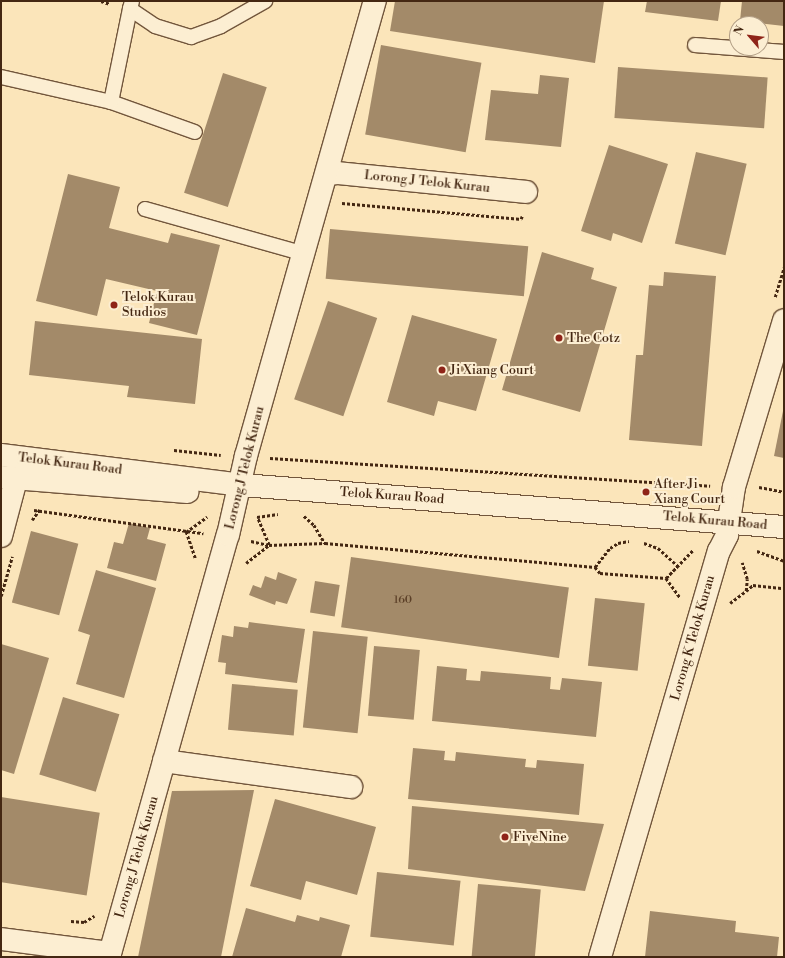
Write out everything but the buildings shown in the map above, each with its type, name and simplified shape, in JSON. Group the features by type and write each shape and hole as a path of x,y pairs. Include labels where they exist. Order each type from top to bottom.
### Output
{"street":[{"name":"Lorong J Telok Kurau","path":"1,939 110,955 228,535 238,497 246,456 328,174 375,1"},
{"name":"Lorong J Telok Kurau","path":"328,174 337,173 526,192"},
{"name":"Lorong K Telok Kurau","path":"600,957 719,551 728,529 734,487 784,320"},
{"name":"Telok Kurau Road","path":"12,456 238,497"},
{"path":"1,536 8,513 9,478 12,456"},
{"name":"Telok Kurau Road","path":"9,478 238,497 728,529 784,527"},
{"name":"Telok Kurau Road","path":"728,529 784,540"},
{"path":"164,761 351,787"}],"lane":[{"path":"111,102 131,5 155,26 191,37 221,26 265,1"},
{"path":"696,45 784,52"},
{"path":"1,77 111,102 195,132"},
{"path":"145,209 305,254"}],"path":[{"path":"336,203 521,219 526,192"},
{"path":"171,450 734,487 755,486 784,492"},
{"path":"238,497 257,517 280,514"},
{"path":"8,513 40,509 186,532 228,535 269,545 325,543 595,567 600,573 666,578 697,546"},
{"path":"302,514 310,519 325,543"},
{"path":"595,567 618,543 633,542"},
{"path":"638,542 658,548 678,566"},
{"path":"752,549 784,561"},
{"path":"746,591 753,585 784,588"},
{"path":"65,921 84,922 100,912"}],"place":[{"name":"Telok Kurau Studios","path":"114,305"},
{"name":"The Cotz","path":"559,338"},
{"name":"Ji Xiang Court","path":"442,370"},
{"name":"After Ji Xiang Court","path":"646,492"},
{"name":"FiveNine","path":"505,837"}]}
